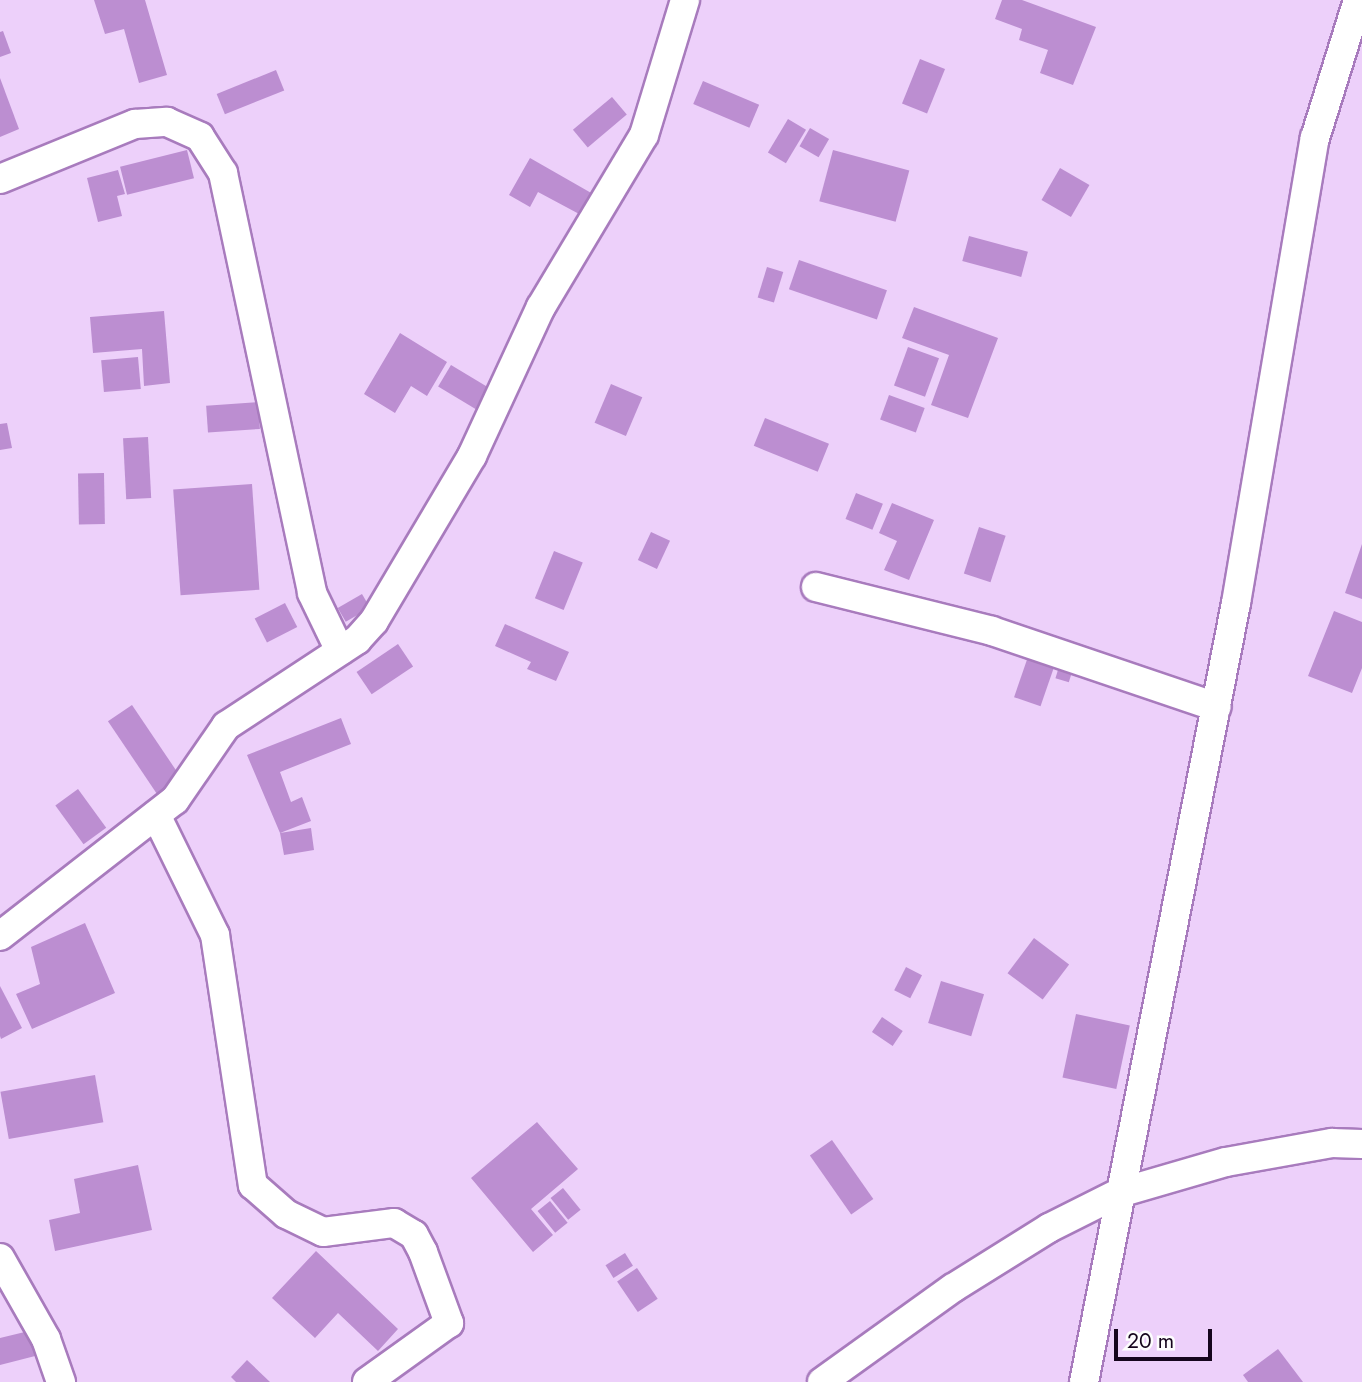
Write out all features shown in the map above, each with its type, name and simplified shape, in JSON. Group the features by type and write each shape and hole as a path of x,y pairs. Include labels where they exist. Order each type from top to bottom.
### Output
{"street":[{"path":"0,936 156,815 193,778 226,726 357,640 396,590 472,456 541,307 644,135 685,0"},
{"path":"1084,1382 1216,707 1315,138 1358,0"},
{"path":"0,179 135,124 167,122 200,136 223,173 312,593 340,651"},
{"path":"816,587 992,631 1216,707"},
{"path":"156,815 215,935 253,1185 286,1214 323,1232 394,1223 414,1235 423,1252 449,1323 367,1382"},
{"path":"822,1382 953,1288 1049,1228 1119,1193 1226,1162 1332,1143 1362,1144"},
{"path":"0,1258 46,1339 61,1382"}],"building":[{"path":"94,0 145,0 167,75 139,83 124,29 105,34"},
{"path":"1002,0 1022,0 1096,27 1073,85 1040,73 1048,50 1019,40 1022,29 995,19"},
{"path":"3,31 11,53 0,57 0,32"},
{"path":"920,59 945,69 927,114 902,104"},
{"path":"276,70 284,90 225,114 217,94"},
{"path":"0,78 19,129 0,137"},
{"path":"703,81 759,105 749,128 693,104"},
{"path":"612,97 627,115 588,147 573,130"},
{"path":"788,119 806,130 786,163 768,152"},
{"path":"810,128 829,139 819,157 800,146"},
{"path":"187,150 194,178 127,195 120,167"},
{"path":"833,150 909,170 896,222 819,201"},
{"path":"530,158 593,194 581,215 538,192 530,207 509,195"},
{"path":"1060,168 1089,185 1071,217 1042,200"},
{"path":"118,170 125,194 117,196 122,216 98,222 87,178"},
{"path":"969,236 1028,252 1021,277 962,261"},
{"path":"799,260 887,290 877,320 789,289"},
{"path":"767,267 783,272 774,303 758,298"},
{"path":"914,307 998,338 968,418 931,405 949,355 902,338"},
{"path":"164,311 170,383 144,386 142,349 93,353 90,317"},
{"path":"400,333 447,362 427,396 411,386 395,413 364,394"},
{"path":"908,347 939,358 925,397 894,386"},
{"path":"138,357 141,389 104,392 101,360"},
{"path":"451,365 492,390 479,411 438,386"},
{"path":"611,384 642,397 626,436 595,423"},
{"path":"889,395 925,408 916,432 880,419"},
{"path":"258,402 260,429 208,433 206,406"},
{"path":"765,418 829,444 818,472 754,446"},
{"path":"7,423 12,448 0,450 0,424"},
{"path":"148,437 151,498 126,499 123,438"},
{"path":"78,473 104,473 105,524 79,524"},
{"path":"252,484 259,590 181,595 173,490"},
{"path":"856,493 883,504 872,530 846,519"},
{"path":"892,503 934,520 909,580 884,570 897,541 879,533"},
{"path":"979,527 1006,536 990,582 964,574"},
{"path":"651,532 670,541 657,569 638,560"},
{"path":"1362,544 1362,599 1345,593"},
{"path":"554,551 583,563 564,610 535,598"},
{"path":"362,594 370,608 346,622 338,608"},
{"path":"285,603 297,627 267,642 255,618"},
{"path":"1334,611 1362,622 1362,668 1352,693 1308,676"},
{"path":"505,624 569,652 556,681 527,669 531,662 495,646"},
{"path":"398,644 413,666 372,694 357,672"},
{"path":"1031,648 1057,657 1041,706 1014,697"},
{"path":"1061,660 1074,664 1069,682 1055,678"},
{"path":"132,705 181,778 157,794 108,721"},
{"path":"341,718 351,744 280,772 291,802 302,797 311,821 280,833 247,755"},
{"path":"78,789 106,828 84,844 55,805"},
{"path":"311,828 314,850 284,855 280,833"},
{"path":"85,923 115,993 32,1029 16,994 40,984 31,947"},
{"path":"1034,938 1069,964 1043,1000 1008,973"},
{"path":"906,967 922,975 910,998 894,990"},
{"path":"941,981 984,994 971,1036 928,1023"},
{"path":"0,986 22,1028 1,1039 0,1036"},
{"path":"1076,1014 1130,1025 1116,1089 1062,1078"},
{"path":"882,1017 903,1031 893,1046 872,1032"},
{"path":"95,1075 103,1122 9,1139 0,1092"},
{"path":"537,1122 578,1169 531,1209 553,1235 533,1252 471,1178"},
{"path":"832,1140 873,1199 851,1214 810,1155"},
{"path":"138,1165 152,1230 55,1251 49,1220 80,1213 74,1179"},
{"path":"563,1188 581,1210 568,1220 551,1198"},
{"path":"550,1201 568,1223 555,1233 538,1211"},
{"path":"316,1251 398,1329 378,1351 338,1313 315,1338 272,1298"},
{"path":"625,1253 633,1266 613,1278 605,1265"},
{"path":"637,1268 658,1299 638,1312 617,1281"},
{"path":"33,1330 39,1355 0,1365 0,1338"},
{"path":"1278,1349 1303,1382 1248,1382 1243,1375"},
{"path":"247,1360 270,1382 236,1382 231,1377"}]}
